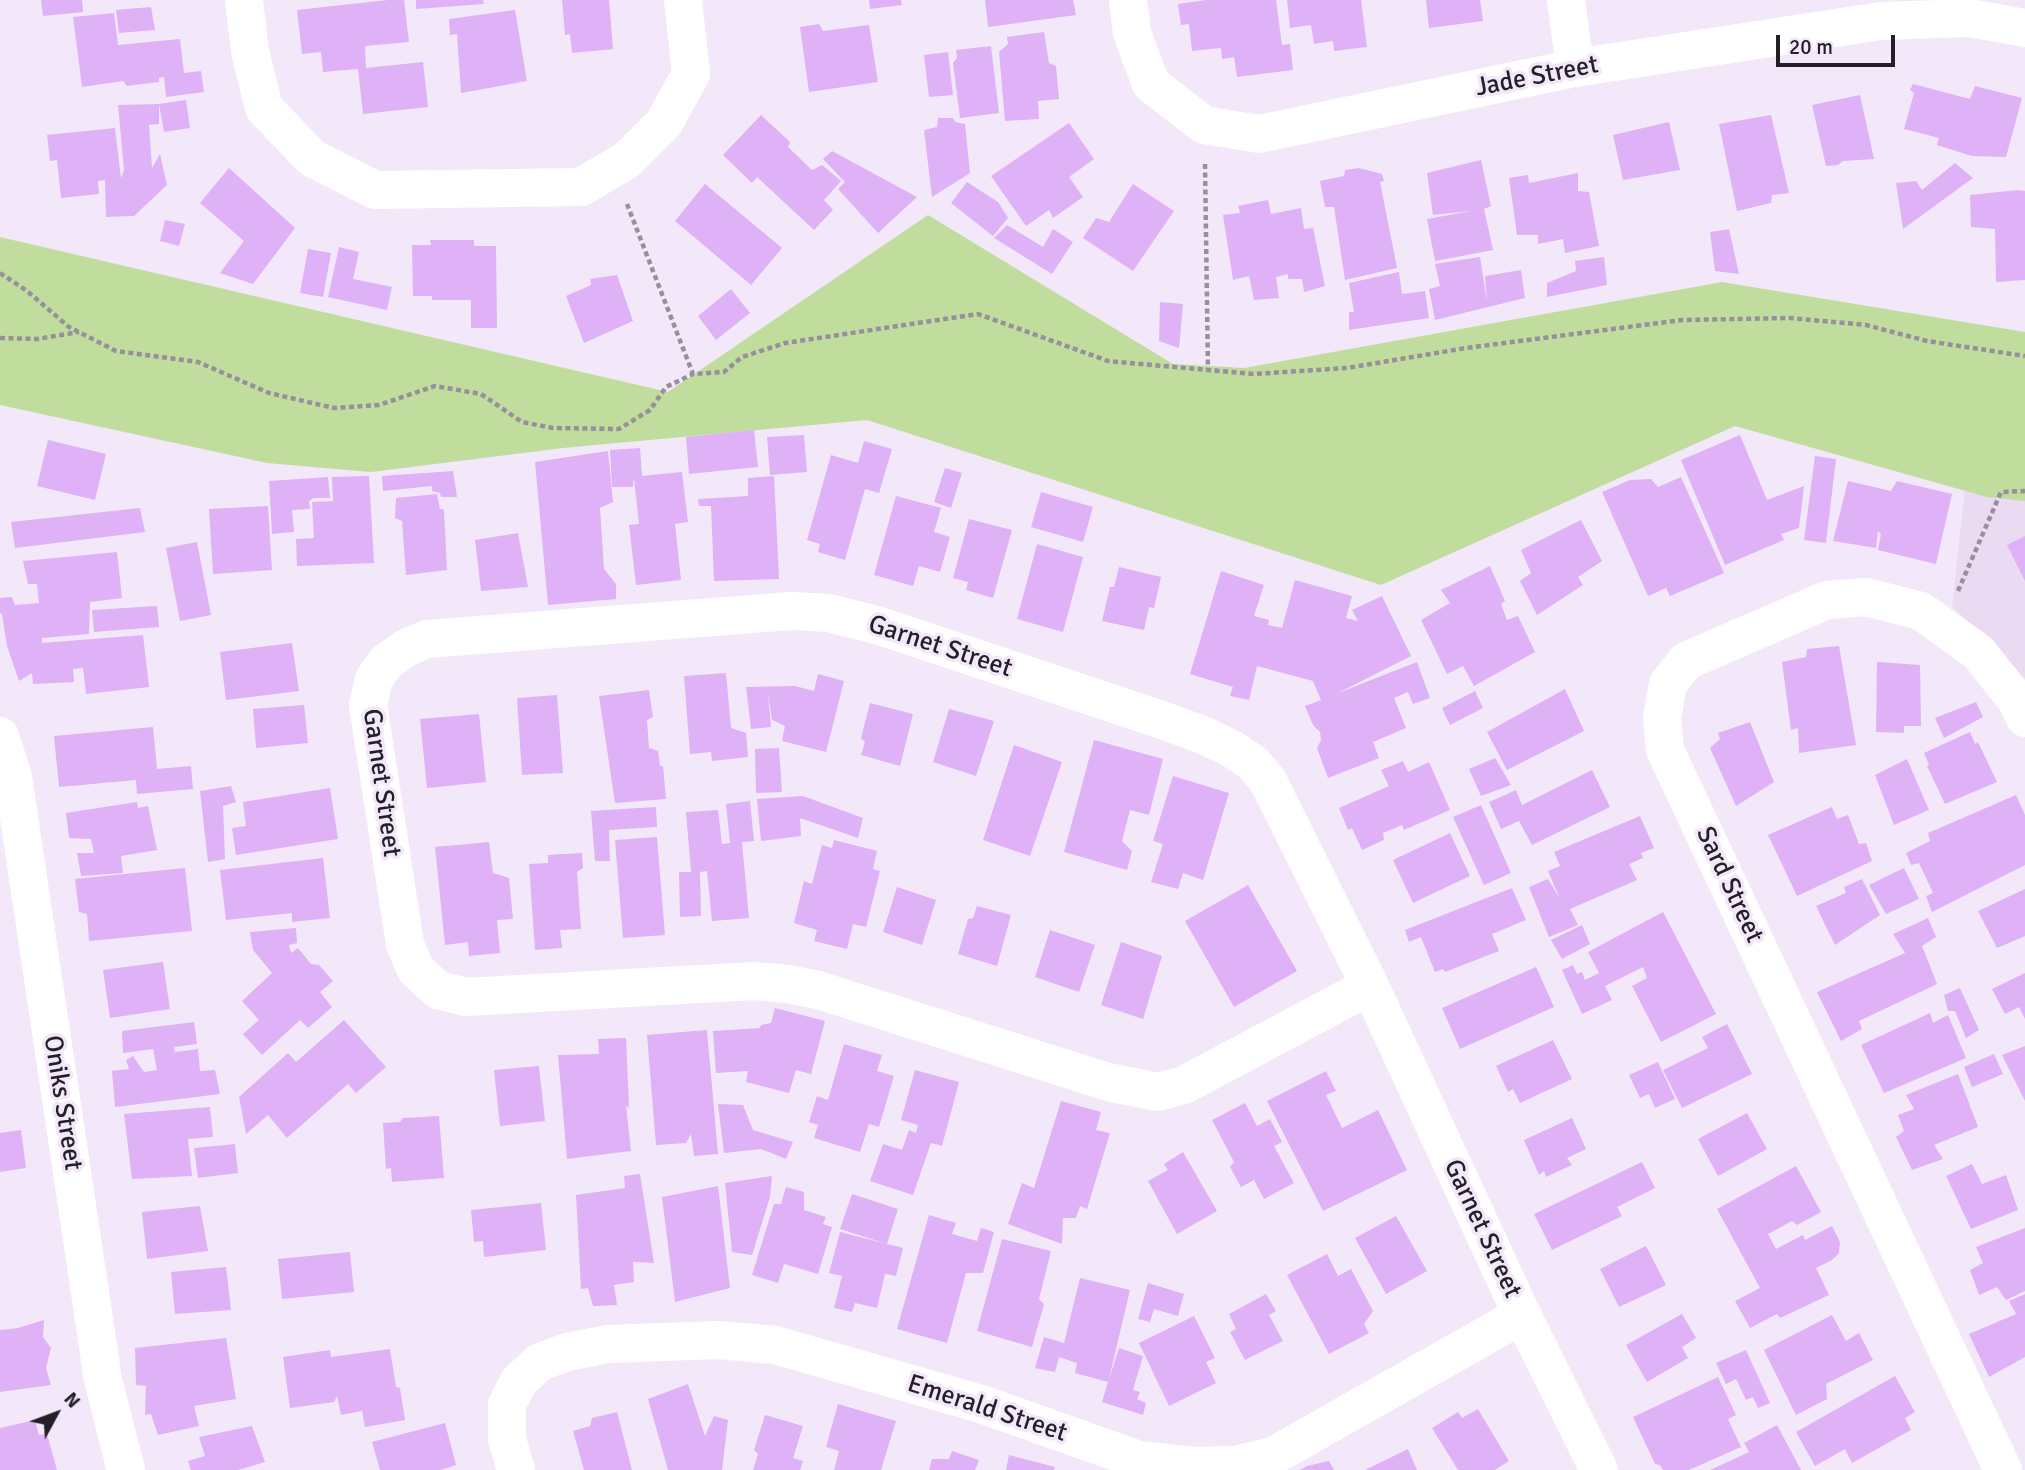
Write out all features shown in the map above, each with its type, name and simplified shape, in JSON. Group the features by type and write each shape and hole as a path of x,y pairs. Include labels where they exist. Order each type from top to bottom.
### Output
{"street":[{"path":"244,0 250,51 264,108 312,158 375,190 581,187 626,160 664,123 691,74 683,0"},
{"name":"Jade Street","path":"1128,0 1132,33 1151,84 1204,125 1259,134 1575,68 1881,21 1970,18 2025,28"},
{"path":"1566,0 1575,68"},
{"name":"Sard Street","path":"2003,1470 1665,750 1662,718 1668,684 1686,661 1827,600 1866,597 1921,611 1978,652 2017,701 2025,718"},
{"name":"Garnet Street","path":"1370,986 1184,1085 1158,1092 1108,1082 818,990 788,984 754,981 466,997 438,990 416,970 405,944 368,705 374,679 386,662 406,648 427,639 791,611 829,613 880,626 1203,735 1232,749 1253,763 1268,780 1370,986 1522,1315 1599,1470"},
{"name":"Oniks Street","path":"0,736 13,777 103,1380 126,1470"},
{"name":"Emerald Street","path":"516,1470 507,1439 507,1404 519,1381 540,1362 567,1352 608,1344 719,1340 775,1345 981,1404 1139,1460 1235,1465 1273,1456 1522,1315"}],"path":[{"path":"1204,125 1208,370"},
{"path":"613,168 693,374"},
{"path":"0,273 27,291 69,327 116,351 198,362 269,393 334,408 379,405 435,386 481,394 523,422 553,428 619,429 650,410 666,387 693,374 724,372 742,357 785,343 978,314 1108,361 1253,374 1347,368 1574,332 1695,320 1790,318 1866,326 1927,341 2025,356"},
{"path":"0,338 37,340 80,332"},
{"path":"1942,626 2001,492 2025,491"}],"shaded area":[{"path":"1965,489 2025,500 2025,678 1952,606"}],"green space":[{"path":"928,215 1173,364 1244,368 1722,282 2025,332 2025,501 1987,497 1735,426 1381,585 867,420 563,448 371,472 267,463 0,405 0,237 668,392"}],"building":[{"path":"41,0 82,0 83,12 43,16"},
{"path":"404,0 409,42 365,46 366,68 423,62 428,107 363,114 358,69 323,72 321,52 302,54 297,10"},
{"path":"416,0 483,0 484,4 416,9"},
{"path":"562,0 609,0 613,49 572,53 570,34 565,35"},
{"path":"869,0 901,0 902,5 870,9"},
{"path":"985,0 1073,0 1076,15 988,27"},
{"path":"1206,0 1276,0 1282,45 1290,44 1293,70 1237,77 1234,57 1222,59 1221,48 1192,51 1189,24 1181,25 1178,4"},
{"path":"1287,0 1361,0 1367,47 1334,51 1333,41 1314,44 1311,25 1290,28"},
{"path":"1426,0 1480,0 1483,21 1429,28"},
{"path":"151,7 155,30 119,33 116,10"},
{"path":"515,10 527,81 461,93 457,34 450,35 449,19"},
{"path":"114,13 118,45 180,39 184,73 201,71 204,92 166,97 164,77 159,78 159,82 127,86 123,81 82,87 73,17"},
{"path":"819,24 823,31 869,25 878,82 809,92 800,27"},
{"path":"1044,32 1049,63 1056,66 1059,99 1038,101 1039,119 1005,121 999,52 1008,44 1007,37"},
{"path":"991,46 999,113 960,118 953,63 957,58 956,50"},
{"path":"948,52 953,95 929,97 924,55"},
{"path":"1913,84 1970,99 1975,86 2022,98 2006,157 1972,156 1937,145 1939,138 1904,129 1914,93 1910,90"},
{"path":"1860,95 1874,159 1843,161 1838,165 1826,166 1812,105"},
{"path":"186,100 190,128 164,132 159,104"},
{"path":"159,104 159,124 149,125 152,168 160,154 167,185 134,216 106,217 105,180 98,181 99,194 61,198 57,160 50,161 47,135 115,128 121,178 124,170 118,105"},
{"path":"761,115 790,142 788,147 812,170 822,165 841,181 824,200 833,210 814,230 757,177 752,183 723,155"},
{"path":"1771,115 1789,193 1772,195 1771,203 1737,211 1719,124"},
{"path":"938,118 953,118 955,122 965,124 970,173 932,197 924,130 937,127"},
{"path":"1669,122 1680,170 1623,180 1613,135"},
{"path":"1069,123 1094,159 1069,177 1083,197 1053,218 1049,210 1026,226 991,176"},
{"path":"832,151 917,197 878,233 838,189 845,182 823,159"},
{"path":"1481,160 1491,206 1484,209 1493,250 1435,261 1427,219 1471,211 1433,215 1427,173"},
{"path":"1955,163 1973,178 1903,229 1896,183 1916,181 1922,190"},
{"path":"229,168 295,228 253,284 220,273 244,241 200,203"},
{"path":"1359,168 1382,174 1384,181 1380,182 1397,268 1345,280 1334,207 1325,207 1320,181 1344,176 1345,170"},
{"path":"1578,173 1578,191 1589,192 1599,246 1565,253 1563,239 1538,244 1538,235 1517,235 1509,178 1528,175 1529,183"},
{"path":"967,182 998,202 1008,218 993,236 951,203"},
{"path":"705,184 782,248 751,285 675,221"},
{"path":"1133,184 1174,211 1133,271 1083,238 1096,218 1109,222"},
{"path":"2025,191 2025,280 1996,282 1995,229 1971,227 1970,195"},
{"path":"1268,200 1271,214 1301,208 1304,229 1313,228 1325,286 1304,292 1302,279 1288,279 1288,274 1276,277 1279,298 1254,300 1249,276 1233,280 1223,215 1240,213 1238,206"},
{"path":"165,220 185,224 179,246 160,241"},
{"path":"1007,225 1043,247 1053,229 1073,242 1052,274 994,238"},
{"path":"1729,229 1739,274 1715,271 1710,232"},
{"path":"430,240 474,240 474,246 496,246 497,328 471,328 471,300 432,300 432,296 413,296 412,245 431,245"},
{"path":"339,247 359,252 353,279 392,287 387,310 328,297"},
{"path":"308,249 331,253 323,297 300,293"},
{"path":"1480,257 1487,302 1485,276 1521,270 1525,298 1435,320 1429,289 1440,286 1435,264"},
{"path":"1604,257 1607,285 1547,297 1547,283 1576,271 1575,261"},
{"path":"1399,272 1402,294 1425,291 1429,318 1349,330 1349,312 1354,312 1349,283"},
{"path":"617,275 633,321 584,343 566,296 591,285 590,279"},
{"path":"731,289 750,313 716,340 698,316"},
{"path":"1160,302 1183,304 1179,348 1159,341"},
{"path":"754,430 758,467 689,474 686,437"},
{"path":"804,435 807,472 770,475 767,437"},
{"path":"1740,435 1767,500 1804,486 1799,528 1781,534 1784,540 1725,565 1681,460"},
{"path":"48,440 106,454 95,500 37,486"},
{"path":"864,441 892,449 879,493 865,489 845,560 818,552 820,544 807,540 831,455 858,463"},
{"path":"640,448 642,476 682,472 688,522 675,524 681,580 636,585 629,525 639,524 634,478 633,487 612,487 610,450"},
{"path":"608,451 613,502 600,508 604,569 616,584 616,599 548,605 535,462"},
{"path":"1815,456 1836,459 1826,543 1804,540"},
{"path":"945,468 962,473 951,508 934,502"},
{"path":"453,471 457,497 441,497 440,493 432,491 432,486 383,491 382,476"},
{"path":"369,476 374,563 297,566 296,539 314,538 312,502 333,501 332,477"},
{"path":"774,476 779,579 714,581 711,506 699,506 698,499 748,496 748,478"},
{"path":"328,477 330,498 313,498 309,502 310,509 292,510 294,532 272,534 269,481"},
{"path":"1681,477 1724,573 1670,596 1666,588 1648,596 1602,492 1630,480 1651,479 1658,487"},
{"path":"1848,481 1891,491 1897,481 1952,494 1936,564 1878,550 1881,534 1878,531 1876,548 1833,541"},
{"path":"1041,492 1093,507 1083,542 1031,527"},
{"path":"437,494 440,509 444,510 447,570 406,575 402,521 395,518 396,498"},
{"path":"896,496 941,508 934,532 950,537 940,572 919,566 913,586 874,575"},
{"path":"268,506 272,570 213,574 209,509"},
{"path":"140,508 145,532 15,548 11,522"},
{"path":"969,519 1012,530 993,598 966,590 968,582 953,578"},
{"path":"1581,520 1602,561 1578,577 1583,585 1537,615 1520,581 1531,573 1521,550"},
{"path":"518,533 528,587 481,591 475,540"},
{"path":"2025,536 2025,581 2007,545"},
{"path":"197,542 211,615 180,621 166,548"},
{"path":"1037,544 1083,557 1063,632 1017,619"},
{"path":"117,552 122,598 90,602 89,634 42,638 42,643 143,635 149,687 86,694 83,668 73,669 74,682 33,684 32,673 19,681 7,646 0,613 0,598 12,597 15,605 39,603 37,584 28,584 23,561"},
{"path":"1490,566 1505,601 1501,604 1507,620 1518,616 1535,652 1474,686 1463,666 1447,674 1421,620 1450,603 1441,590"},
{"path":"1119,567 1161,577 1154,608 1149,607 1144,630 1102,621 1110,587 1114,587"},
{"path":"1221,571 1264,585 1254,616 1269,620 1268,625 1282,628 1295,580 1352,596 1346,618 1358,621 1352,610 1382,596 1411,656 1338,693 1417,662 1430,698 1413,704 1408,692 1394,698 1406,728 1373,742 1379,758 1328,778 1317,748 1321,740 1320,732 1313,725 1305,706 1321,700 1313,681 1257,666 1249,700 1230,696 1233,687 1190,674"},
{"path":"157,606 159,627 94,632 92,610"},
{"path":"292,643 299,691 226,700 220,652"},
{"path":"1839,646 1856,745 1799,753 1798,728 1791,730 1782,662 1806,657 1807,649"},
{"path":"1877,662 1920,665 1921,726 1904,726 1904,733 1876,732"},
{"path":"726,673 731,728 746,733 748,757 712,761 711,752 690,754 684,676"},
{"path":"818,674 844,681 826,752 782,741 785,726 772,720 768,693 771,727 751,729 746,687 795,686 814,691"},
{"path":"1565,689 1584,731 1507,770 1487,732"},
{"path":"649,690 653,717 647,720 649,748 658,751 660,766 663,766 666,799 615,803 599,696"},
{"path":"1475,691 1483,708 1450,725 1442,708"},
{"path":"557,695 563,773 522,775 517,698"},
{"path":"1976,702 1983,717 1944,738 1935,718"},
{"path":"870,703 913,714 900,766 861,755 865,742 861,738"},
{"path":"304,705 308,743 256,748 253,709"},
{"path":"949,709 994,721 976,776 933,762"},
{"path":"479,714 486,782 427,788 420,719"},
{"path":"1750,722 1774,782 1736,806 1710,748 1720,739 1718,733"},
{"path":"153,727 157,769 191,766 193,789 137,794 136,780 59,787 54,736"},
{"path":"1970,732 1975,744 1978,742 1997,782 1945,804 1927,766 1929,764 1924,753"},
{"path":"1094,740 1163,759 1149,815 1130,810 1122,841 1132,851 1127,870 1064,852"},
{"path":"1014,745 1062,762 1030,856 983,840"},
{"path":"779,748 782,792 756,793 755,749"},
{"path":"1495,758 1511,785 1481,796 1469,769"},
{"path":"1907,759 1929,810 1894,825 1875,775"},
{"path":"1403,761 1408,772 1429,762 1450,810 1404,830 1402,825 1383,833 1384,840 1362,850 1352,828 1348,830 1339,808 1389,786 1381,770"},
{"path":"1592,770 1610,807 1532,845 1519,821 1501,829 1489,802 1516,790 1522,805"},
{"path":"1173,776 1229,793 1203,880 1183,873 1178,889 1151,882 1163,844 1153,841"},
{"path":"231,786 236,802 223,806 225,859 208,862 200,791"},
{"path":"330,788 338,839 236,855 232,828 246,826 243,802"},
{"path":"2016,795 2025,815 2025,865 1932,912 1926,896 1933,893 1919,863 1911,865 1906,853 1930,841 1928,833"},
{"path":"803,796 863,818 858,838 800,818 801,836 761,841 757,799"},
{"path":"750,801 754,841 742,842 749,918 712,921 707,871 700,872 701,916 680,917 679,872 691,872 686,812 718,810 722,844 730,843 726,804"},
{"path":"137,802 138,808 148,806 157,850 121,856 123,873 81,876 77,853 94,853 91,839 69,838 66,813"},
{"path":"1481,805 1511,873 1484,885 1453,817"},
{"path":"656,807 657,827 609,830 610,861 595,861 591,811"},
{"path":"1832,807 1837,819 1848,815 1859,844 1866,843 1872,861 1797,896 1768,835"},
{"path":"1640,816 1654,848 1641,853 1643,858 1629,864 1637,880 1570,909 1578,925 1549,937 1529,887 1548,879 1560,899 1548,871 1560,866 1554,852"},
{"path":"1450,833 1470,876 1413,903 1393,860"},
{"path":"657,837 665,935 623,938 615,840"},
{"path":"834,840 877,851 873,869 880,871 866,927 853,924 847,949 814,941 817,930 794,923 804,881 812,884 822,845 832,848"},
{"path":"489,842 493,873 509,878 513,919 497,920 500,953 469,956 468,942 445,945 435,847"},
{"path":"582,853 583,868 577,872 581,929 560,930 562,948 535,950 529,864 548,863 548,855"},
{"path":"323,858 330,918 292,922 292,913 226,920 220,870"},
{"path":"185,868 192,931 89,941 87,914 79,912 75,879"},
{"path":"1904,868 1919,899 1886,914 1869,885"},
{"path":"1862,879 1880,915 1835,945 1816,906 1846,893 1844,887"},
{"path":"1248,885 1297,971 1234,1007 1185,921"},
{"path":"897,887 936,900 922,945 883,932"},
{"path":"1512,888 1526,920 1492,934 1499,951 1445,972 1443,969 1435,972 1421,937 1409,942 1405,930"},
{"path":"2025,889 2025,936 1997,948 1978,911"},
{"path":"977,906 1011,915 997,966 958,954 968,919 973,918"},
{"path":"1663,912 1716,1014 1661,1042 1632,986 1647,978 1643,967 1605,986 1612,1000 1582,1014 1562,970 1573,965 1577,974 1582,972 1585,980 1599,973 1588,952"},
{"path":"1928,918 1936,937 1922,946 1937,984 1859,1021 1862,1029 1841,1041 1817,992 1905,953 1893,934"},
{"path":"1582,925 1590,944 1562,959 1551,940"},
{"path":"296,928 297,943 289,945 291,953 298,948 311,964 319,965 333,981 320,992 332,1007 308,1028 300,1020 262,1055 243,1034 259,1020 242,1001 272,973 253,950 250,932"},
{"path":"1050,930 1095,945 1079,992 1035,977"},
{"path":"1121,942 1162,956 1143,1019 1101,1005"},
{"path":"163,962 170,1009 110,1018 103,970"},
{"path":"1536,967 1554,1007 1460,1049 1442,1008"},
{"path":"2025,973 2025,1019 2019,1007 2005,1014 1992,989"},
{"path":"1960,988 1979,1030 1966,1038 1955,1011 1948,1011 1944,995"},
{"path":"775,1008 825,1021 811,1074 796,1070 789,1093 746,1082 748,1071 716,1073 713,1031 760,1028 761,1025 771,1023"},
{"path":"1930,1013 1933,1023 1948,1015 1966,1058 1884,1093 1861,1045"},
{"path":"344,1020 386,1067 356,1093 348,1084 287,1138 268,1115 246,1134 239,1097 288,1053 296,1062"},
{"path":"194,1022 197,1044 174,1047 175,1052 198,1049 200,1071 215,1070 220,1094 115,1107 112,1071 129,1069 126,1060 133,1056 144,1072 157,1070 153,1049 123,1053 122,1031"},
{"path":"1727,1024 1752,1074 1682,1108 1663,1070 1708,1048 1702,1037"},
{"path":"707,1030 718,1154 694,1156 691,1134 686,1143 656,1145 647,1035"},
{"path":"626,1038 629,1108 626,1106 631,1151 567,1159 558,1055 599,1054 598,1039"},
{"path":"1553,1040 1572,1079 1520,1103 1513,1089 1508,1092 1496,1066"},
{"path":"844,1044 882,1055 877,1071 894,1076 879,1127 869,1124 860,1152 814,1138 818,1125 809,1122 817,1096 828,1100"},
{"path":"2025,1046 2025,1101 2002,1055"},
{"path":"1994,1054 2003,1074 1972,1087 1964,1067"},
{"path":"1658,1062 1675,1099 1655,1108 1649,1094 1640,1098 1629,1075"},
{"path":"539,1066 545,1121 500,1126 494,1070"},
{"path":"915,1070 959,1082 942,1146 931,1143 913,1195 870,1181 883,1144 902,1150 909,1130 916,1133 918,1125 901,1120"},
{"path":"1326,1071 1336,1091 1326,1095 1342,1128 1378,1110 1407,1170 1323,1211 1267,1101"},
{"path":"1958,1074 1978,1127 1934,1145 1943,1159 1912,1170 1896,1137 1904,1131 1898,1115 1914,1109 1906,1095"},
{"path":"1061,1101 1101,1112 1096,1130 1110,1133 1087,1209 1080,1206 1076,1218 1063,1218 1062,1244 1008,1224 1022,1183 1034,1188"},
{"path":"1245,1103 1257,1126 1270,1119 1282,1142 1274,1146 1294,1183 1264,1199 1254,1180 1241,1187 1230,1167 1234,1162 1212,1120"},
{"path":"718,1104 743,1105 753,1130 793,1142 786,1159 761,1149 724,1153"},
{"path":"210,1107 213,1137 188,1139 192,1176 132,1179 124,1114"},
{"path":"1747,1113 1767,1149 1718,1176 1698,1139"},
{"path":"439,1116 444,1178 392,1182 391,1168 386,1169 383,1123 400,1122 403,1118"},
{"path":"1572,1118 1586,1149 1567,1158 1572,1165 1546,1177 1544,1171 1539,1175 1524,1140"},
{"path":"21,1130 26,1168 0,1172 0,1133"},
{"path":"235,1144 238,1173 198,1178 194,1148"},
{"path":"1183,1152 1217,1211 1177,1234 1148,1181 1168,1170 1164,1164"},
{"path":"1642,1162 1655,1188 1617,1207 1622,1216 1552,1250 1534,1214"},
{"path":"1972,1164 1982,1184 2006,1175 2018,1210 1971,1229 1946,1176"},
{"path":"1796,1166 1821,1212 1797,1225 1792,1221 1768,1234 1776,1249 1803,1235 1805,1240 1832,1226 1840,1242 1839,1253 1816,1268 1829,1295 1780,1318 1777,1314 1750,1328 1735,1301 1760,1288 1717,1209"},
{"path":"640,1174 654,1263 633,1262 634,1282 614,1285 617,1305 593,1306 588,1288 581,1289 576,1195 625,1188 624,1176"},
{"path":"772,1176 770,1197 752,1255 732,1252 725,1183"},
{"path":"718,1186 730,1288 675,1302 662,1197"},
{"path":"786,1187 804,1192 804,1210 826,1217 823,1224 832,1227 818,1274 784,1264 778,1283 752,1275 774,1204 781,1204"},
{"path":"852,1194 898,1209 887,1244 840,1229"},
{"path":"541,1203 546,1250 484,1257 483,1241 474,1242 471,1210"},
{"path":"200,1206 208,1251 147,1259 142,1212"},
{"path":"929,1215 956,1223 952,1234 977,1241 981,1228 994,1232 983,1273 966,1273 947,1343 897,1329"},
{"path":"1396,1216 1427,1271 1386,1294 1355,1238"},
{"path":"2025,1228 2025,1291 2006,1300 1997,1287 1979,1295 1970,1270 1983,1263 1976,1247"},
{"path":"840,1232 903,1248 896,1276 885,1274 877,1308 855,1303 852,1312 834,1308 842,1276 829,1273"},
{"path":"1002,1239 1051,1251 1039,1299 1044,1304 1032,1347 977,1331"},
{"path":"1646,1246 1666,1285 1619,1307 1600,1269"},
{"path":"350,1252 354,1292 282,1299 278,1259"},
{"path":"1327,1254 1338,1276 1351,1269 1373,1311 1364,1324 1369,1333 1329,1354 1287,1275"},
{"path":"226,1267 231,1310 175,1314 171,1272"},
{"path":"1080,1278 1130,1290 1109,1379 1119,1348 1143,1356 1133,1390 1140,1392 1137,1399 1146,1403 1143,1415 1102,1402 1108,1382 1075,1373 1077,1363 1059,1357 1055,1372 1035,1368 1044,1337 1064,1343"},
{"path":"1148,1283 1184,1294 1178,1316 1154,1309 1150,1322 1138,1319"},
{"path":"1266,1294 1276,1311 1269,1315 1283,1341 1245,1360 1230,1332 1236,1329 1229,1314"},
{"path":"2025,1294 2025,1357 1989,1377 1969,1334 2016,1314 2009,1301"},
{"path":"1682,1314 1696,1338 1682,1347 1688,1358 1647,1382 1626,1345"},
{"path":"1832,1315 1846,1341 1859,1333 1873,1360 1826,1384 1827,1399 1796,1415 1764,1350"},
{"path":"1194,1316 1215,1358 1206,1362 1216,1383 1169,1406 1139,1343"},
{"path":"44,1320 43,1337 51,1348 46,1368 51,1385 0,1392 0,1330"},
{"path":"226,1338 236,1399 194,1406 199,1426 158,1435 151,1414 145,1415 146,1386 136,1385 135,1348"},
{"path":"390,1349 405,1420 365,1427 362,1411 341,1415 337,1396 334,1402 290,1408 283,1357 330,1350 331,1357"},
{"path":"1746,1350 1770,1403 1758,1408 1753,1397 1746,1400 1736,1379 1726,1384 1716,1363"},
{"path":"1895,1376 1915,1412 1905,1418 1911,1430 1852,1463 1845,1449 1815,1466 1796,1432"},
{"path":"1718,1377 1736,1415 1728,1419 1741,1447 1689,1470 1663,1470 1660,1465 1655,1464 1633,1417"},
{"path":"688,1384 705,1436 714,1416 728,1420 722,1470 668,1470 648,1399"},
{"path":"838,1404 896,1421 881,1470 834,1470 839,1451 826,1447"},
{"path":"1478,1409 1509,1461 1495,1470 1458,1470 1432,1428 1458,1412 1462,1418"},
{"path":"617,1412 632,1470 584,1470 573,1431 590,1426 592,1418"},
{"path":"765,1415 803,1426 793,1458 803,1461 800,1470 753,1470 758,1454 754,1450"},
{"path":"35,1420 39,1435 47,1434 57,1470 0,1470 0,1428"},
{"path":"445,1423 456,1465 441,1470 380,1470 372,1442"},
{"path":"1777,1425 1801,1470 1710,1470 1749,1452 1744,1443"},
{"path":"252,1426 265,1462 238,1470 191,1470 188,1461 205,1456 199,1437"},
{"path":"1408,1449 1417,1470 1365,1470"},
{"path":"952,1451 979,1460 975,1470 929,1470 932,1459 949,1459"},
{"path":"1009,1455 1055,1467 1054,1470 1006,1470"},
{"path":"1329,1461 1334,1470 1300,1470 1307,1466"}]}
